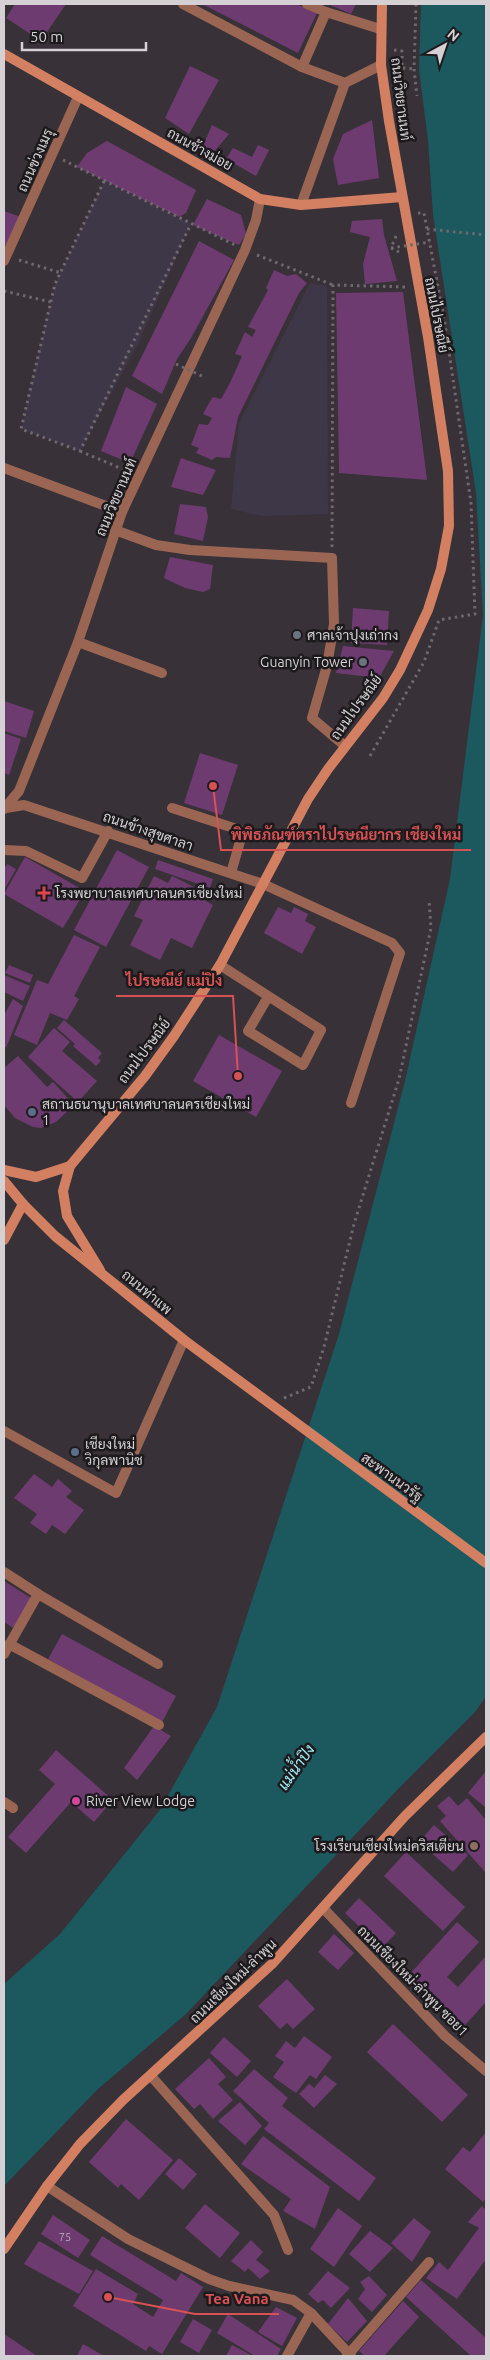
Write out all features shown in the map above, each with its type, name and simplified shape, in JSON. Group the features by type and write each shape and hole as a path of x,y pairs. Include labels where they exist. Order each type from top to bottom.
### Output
{"street":[{"path":"183,4 302,67 345,83"},
{"path":"307,4 380,29"},
{"name":"ถนนวิชยานนท์","path":"382,4 380,29 381,65 402,197"},
{"path":"302,67 326,12"},
{"name":"ถนนช้างม่อย","path":"4,54 260,199 301,205 402,197"},
{"path":"301,205 345,83 381,65"},
{"name":"ถนนข่วงเมรุ","path":"5,258 78,97"},
{"name":"ถนนไปรษณีย์","path":"100,1270 67,1216 63,1191 70,1166 145,1076 174,1036 220,965 308,799 345,746 383,698 412,645 428,610 441,569 449,526 448,472 402,197"},
{"name":"ถนนวิชยานนท์","path":"5,808 19,791 78,642 122,512 245,250 256,220 260,199"},
{"path":"4,468 122,512"},
{"path":"115,530 156,545 190,550 332,558 334,624 327,666 312,718 345,746"},
{"path":"78,642 162,674"},
{"path":"5,808 24,805 19,791"},
{"name":"ถนนข้างสุขศาลา","path":"24,805 108,831 263,884 392,943 400,953 398,963 350,1103"},
{"path":"172,808 243,831 231,873"},
{"path":"4,850 26,851 82,878 108,831"},
{"path":"220,965 321,1030 303,1065 248,1031 268,997"},
{"path":"4,1170 36,1177 70,1166"},
{"name":"ถนนท่าแพ","path":"4,1181 23,1204 66,1246 100,1270 184,1340 282,1413"},
{"path":"4,1240 23,1204"},
{"path":"4,1431 116,1493 184,1340"},
{"name":"สะพานนวรัฐ","path":"282,1413 486,1563"},
{"path":"4,1572 158,1664"},
{"path":"4,1654 38,1594"},
{"path":"9,1644 160,1725"},
{"name":"ถนนเชียงใหม่-ลำพูน","path":"4,2249 47,2186 80,2144 122,2100 151,2076 273,1963 405,1816 486,1737"},
{"name":"ถนนเชียงใหม่-ลำพูน ซอย1","path":"323,1908 445,2036 486,2071"},
{"path":"151,2076 274,2215 288,2250"},
{"path":"47,2186 128,2239 208,2279 229,2286 293,2300 311,2313 349,2356 429,2262"},
{"path":"287,2356 311,2313"}],"path":[{"path":"416,4 414,69 417,96"},
{"path":"402,51 402,68 414,69"},
{"path":"53,155 245,250 333,285 418,287"},
{"path":"104,181 61,273 51,302 21,429 139,476"},
{"path":"424,213 429,229 434,262"},
{"path":"80,451 192,224"},
{"path":"429,229 486,235"},
{"path":"392,248 430,242"},
{"path":"5,258 61,273"},
{"path":"332,558 333,285"},
{"path":"4,291 51,302"},
{"path":"176,364 204,378"},
{"path":"269,1404 310,1387 324,1347 354,1224 399,1079 430,928 430,900"}],"shaded area":[{"path":"104,181 191,224 138,344 80,451 21,429 55,284"},
{"path":"310,283 327,286 328,514 262,516 231,509 239,423"}],"water":[{"name":"แม่น้ำปิง","path":"421,4 486,4 486,1696 476,1711 401,1786 186,2014 98,2089 4,2186 4,1984 60,1934 160,1810 217,1707 339,1334 405,1081 450,879 483,615 476,493 433,215 428,140 419,70"}],"building":[{"path":"15,4 66,4 41,41 6,18"},
{"path":"202,4 296,4 317,13 298,53"},
{"path":"328,4 356,4 351,14"},
{"path":"190,66 219,80 189,134 165,118"},
{"path":"372,120 379,178 338,185 333,159 343,134"},
{"path":"212,125 229,134 214,152 203,146"},
{"path":"107,141 196,190 186,213 179,217 77,167 87,153"},
{"path":"258,145 269,150 256,176 226,159 233,148 252,157"},
{"path":"207,199 241,215 246,234 239,245 193,225"},
{"path":"4,211 21,217 4,248"},
{"path":"382,219 384,235 397,281 365,284 363,264 370,237 350,232 352,221"},
{"path":"199,241 234,260 191,338 177,359 162,394 132,376"},
{"path":"274,270 287,276 296,274 307,283 299,293 238,417 230,458 216,457 212,460 196,453 199,448 191,445 199,424 208,425 212,418 203,414 209,403 213,397 221,399 230,383 242,356 235,354 245,332 252,337 256,330 248,327 268,290 266,288"},
{"path":"403,292 427,480 339,473 336,293"},
{"path":"126,387 157,404 130,463 101,451"},
{"path":"181,458 216,470 203,495 171,487"},
{"path":"180,504 206,507 208,517 203,541 174,534"},
{"path":"170,557 213,565 210,589 203,592 185,588 164,578"},
{"path":"353,608 389,611 387,645 351,643"},
{"name":"Guanyin Tower","path":"343,646 394,651 379,678 336,673"},
{"path":"4,701 34,711 26,738 4,731"},
{"path":"4,733 21,739 9,775 4,773"},
{"path":"200,753 238,765 222,815 184,803"},
{"path":"117,850 149,867 106,947 74,930"},
{"name":"โรงพยาบาลเทศบาลนครเชียงใหม่","path":"25,857 85,891 63,928 4,894"},
{"path":"158,860 213,879 210,888 155,869"},
{"path":"7,864 16,869 4,890 4,869"},
{"path":"154,876 168,883 172,876 200,890 197,896 213,905 192,948 171,938 160,960 130,945 143,920 134,916"},
{"path":"278,907 291,913 294,907 308,914 305,921 316,927 302,954 264,933"},
{"path":"74,935 100,947 74,996 79,999 67,1020 50,1013 37,1045 14,1035 37,980 48,984"},
{"path":"9,965 33,975 30,983 5,973"},
{"path":"4,975 30,986 23,1001 4,992"},
{"path":"13,999 23,1006 6,1048 4,1045 4,1015"},
{"path":"64,1020 102,1053 98,1058 101,1061 96,1066 73,1046 75,1044 57,1028"},
{"path":"54,1028 70,1042 62,1051 97,1081 78,1102 28,1057"},
{"path":"219,1035 282,1071 256,1117 193,1081"},
{"path":"18,1056 47,1087 53,1082 74,1105 56,1122 41,1128 33,1127 15,1118 4,1105 4,1068"},
{"path":"34,1474 52,1487 58,1479 72,1491 66,1497 84,1510 65,1534 52,1525 46,1534 30,1523 37,1514 14,1498"},
{"path":"4,1581 34,1600 15,1629 4,1622"},
{"path":"62,1634 176,1696 162,1722 48,1659"},
{"path":"154,1726 171,1736 137,1780 124,1768"},
{"name":"River View Lodge","path":"56,1750 113,1800 94,1822 71,1802 26,1853 8,1837 55,1784 39,1770"},
{"path":"486,1771 486,1808 468,1793"},
{"name":"โรงเรียนเชียงใหม่คริสเตียน","path":"449,1796 458,1806 467,1798 486,1820 485,1872 440,1821 446,1816 437,1806"},
{"path":"434,1825 468,1855 453,1872 419,1842"},
{"path":"406,1852 465,1907 443,1931 384,1876"},
{"path":"359,1898 396,1933 382,1948 345,1913"},
{"path":"457,1922 479,1942 447,1977 458,1987 486,1956 486,2002 464,2026 409,1975"},
{"path":"334,1934 354,1953 338,1970 318,1952"},
{"path":"287,1979 315,2009 293,2029 287,2023 280,2029 258,2006"},
{"path":"393,2024 468,2095 442,2122 367,2052"},
{"path":"304,2036 332,2057 316,2079 310,2075 296,2093 273,2077 284,2062 275,2056 286,2041 295,2048"},
{"path":"224,2037 251,2061 237,2077 210,2053"},
{"path":"209,2058 226,2077 218,2084 233,2100 213,2119 200,2104 194,2109 175,2089"},
{"path":"254,2069 288,2098 282,2106 376,2178 359,2201 264,2129 269,2123 233,2091"},
{"path":"325,2075 337,2084 314,2108 299,2094 309,2084 314,2088"},
{"path":"240,2102 262,2126 245,2145 218,2121"},
{"path":"126,2119 173,2160 139,2200 121,2184 118,2188 89,2162"},
{"path":"486,2132 486,2198 483,2202 445,2169 463,2147 470,2152"},
{"path":"263,2136 330,2187 315,2229 283,2211 291,2199 241,2164"},
{"path":"179,2158 197,2174 183,2190 165,2174"},
{"path":"205,2204 240,2233 220,2258 185,2228"},
{"path":"482,2206 486,2210 486,2259 457,2299 426,2278 439,2262 448,2270 479,2228 468,2222"},
{"path":"338,2208 362,2226 334,2267 310,2249"},
{"path":"53,2215 90,2240 78,2258 41,2234"},
{"path":"414,2218 431,2232 412,2262 391,2243"},
{"path":"370,2231 393,2248 370,2272 349,2254"},
{"path":"102,2236 176,2281 181,2273 203,2287 162,2354 149,2346 146,2351 73,2306 96,2269 138,2294 133,2304 153,2317 163,2300 90,2255"},
{"path":"251,2240 263,2252 256,2260 270,2271 260,2279 248,2268 245,2272 231,2261"},
{"path":"39,2241 93,2271 79,2294 24,2264"},
{"path":"328,2271 350,2288 331,2308 323,2300 318,2303 308,2294"},
{"path":"369,2276 387,2295 372,2312 358,2299 365,2289 360,2282"},
{"path":"421,2280 486,2338 486,2356 471,2356 406,2297"},
{"path":"348,2298 367,2321 347,2342 328,2324"},
{"path":"403,2301 419,2317 384,2356 365,2356 359,2351"},
{"path":"276,2307 297,2318 282,2346 258,2332"},
{"path":"228,2314 281,2349 277,2356 255,2356 217,2333"},
{"path":"193,2319 212,2330 199,2353 180,2342"},
{"path":"4,2334 37,2356 4,2356"},
{"path":"83,2344 104,2356 77,2356"},
{"path":"232,2345 253,2356 226,2356"}],"place":[{"name":"ศาลเจ้าปุงเถ่ากง","path":"297,635"},
{"name":"Guanyin Tower","path":"363,662"},
{"name":"พิพิธภัณฑ์ตราไปรษณียากร เชียงใหม่","path":"213,786"},
{"name":"โรงพยาบาลเทศบาลนครเชียงใหม่","path":"44,893"},
{"name":"ไปรษณีย์ แม่ปิง","path":"238,1076"},
{"name":"สถานธนานุบาลเทศบาลนครเชียงใหม่ 1","path":"32,1112"},
{"name":"เชียงใหม่ วิกุลพานิช","path":"75,1452"},
{"name":"River View Lodge","path":"76,1801"},
{"name":"โรงเรียนเชียงใหม่คริสเตียน","path":"474,1846"},
{"name":"Tea Vana","path":"108,2297"}]}
